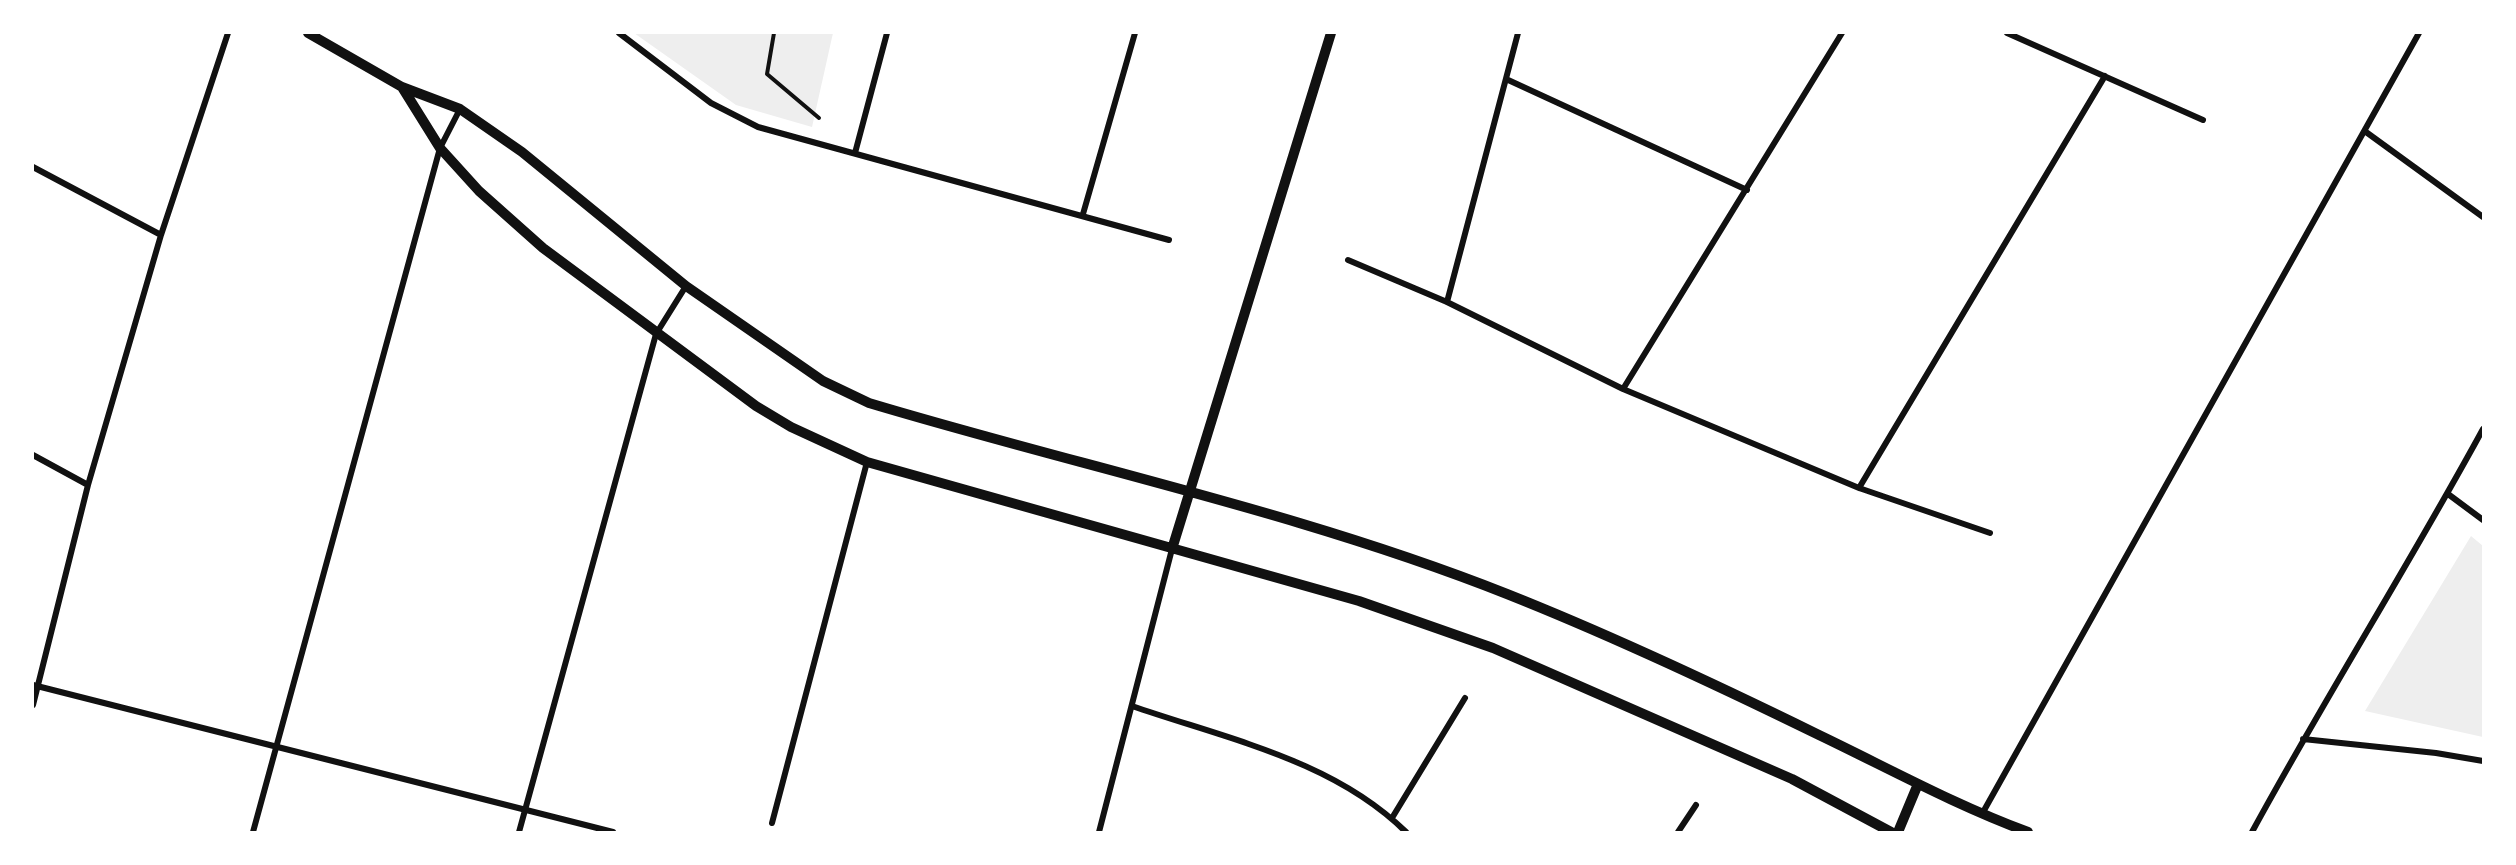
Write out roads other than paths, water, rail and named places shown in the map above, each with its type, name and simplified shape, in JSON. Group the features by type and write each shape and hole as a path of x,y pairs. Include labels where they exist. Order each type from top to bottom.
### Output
{"street":[{"path":"33,705 35,686 88,485 161,235 228,33"},
{"path":"308,33 402,87 460,109 522,152 686,286 823,381 869,403 1364,542 1508,595 1695,675 1982,815 2028,832"},
{"path":"620,33 711,103 733,117 758,127 1083,214 1169,240"},
{"path":"855,153 887,33"},
{"path":"1083,214 1135,33"},
{"path":"1099,832 1172,549 1331,33"},
{"path":"1447,302 1518,33"},
{"path":"1623,390 1842,33"},
{"path":"2007,33 2203,120"},
{"path":"1982,815 2366,132 2419,33"},
{"path":"1858,488 2105,76"},
{"path":"1506,79 1747,190"},
{"path":"402,87 440,148 479,191 543,248 656,334 756,406 791,427 867,462 1359,601 1493,648 1792,779 1891,832"},
{"path":"253,832 274,747 440,148 460,109"},
{"path":"2366,132 2483,217"},
{"path":"33,167 161,235"},
{"path":"1348,260 1447,302 1623,390 1858,488 1990,533"},
{"path":"519,832 656,334 686,286"},
{"path":"2252,832 2303,739 2448,494 2483,429"},
{"path":"33,455 88,485"},
{"path":"772,823 867,462"},
{"path":"2448,494 2483,520"},
{"path":"35,686 613,832"},
{"path":"1392,818 1465,698"},
{"path":"1132,706 1307,766 1336,779 1392,818 1406,832"},
{"path":"2303,739 2436,753 2483,761"},
{"path":"1898,832 1918,784"},
{"path":"1678,832 1695,805"}]}
